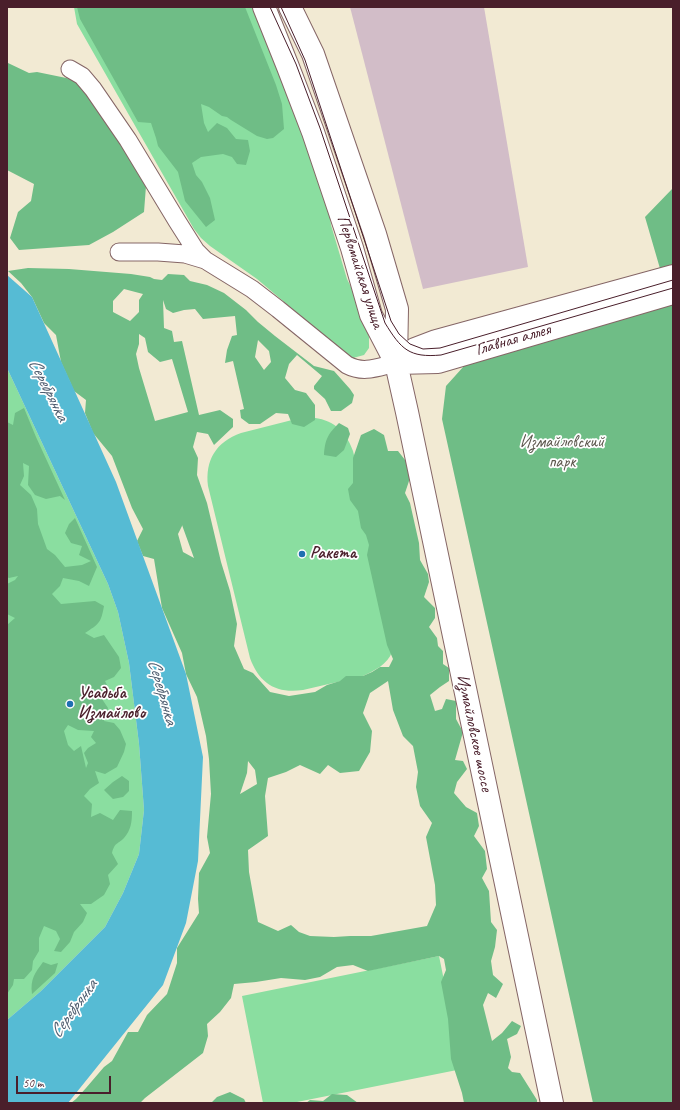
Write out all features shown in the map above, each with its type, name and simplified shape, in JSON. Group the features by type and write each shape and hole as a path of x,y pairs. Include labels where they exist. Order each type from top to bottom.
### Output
{"main road":[{"name":"Первомайская улица","path":"264,7 313,132 352,248 371,315 396,363"},
{"name":"Первомайская улица","path":"290,7 312,54 375,234 397,309 396,363"},
{"name":"Главная аллея","path":"396,363 415,349 436,341 673,276"},
{"name":"Главная аллея","path":"396,363 438,362 673,293"},
{"name":"Главная аллея","path":"397,309 411,333 419,339 436,341"},
{"name":"Измайловское шоссе","path":"396,363 552,1103"}],"street":[{"path":"70,69 82,76 93,89 128,140 196,251 205,260 252,289 354,369 369,370 396,363"},
{"path":"119,252 186,254 205,260"}],"shaded area":[{"path":"350,7 484,7 528,267 423,289"}],"green space":[{"path":"74,7 256,7 328,197 331,225 347,279 359,303 369,337 369,348 364,355 353,358 348,356 257,279 201,238 194,229 77,24"},
{"path":"77,7 245,7 276,85 282,104 284,129 273,138 267,139 257,136 227,117 222,116 209,107 201,104 204,123 208,132 217,123 227,128 236,139 248,140 250,151 246,165 237,164 232,157 223,154 201,157 192,163 196,175 202,182 210,198 215,220 206,227 185,201 178,172 158,146 151,123 138,122 80,19"},
{"path":"8,63 29,73 37,72 76,80 135,160 146,186 144,212 113,232 89,245 19,250 10,238 18,212 31,201 34,184 7,170"},
{"path":"673,188 673,268 661,272 645,217"},
{"path":"28,268 69,269 131,274 162,280 168,274 184,275 190,281 207,285 224,293 275,336 314,366 334,371 354,395 352,403 341,411 331,411 325,399 314,389 314,386 322,376 297,355 289,364 285,378 295,390 306,393 315,405 315,420 304,427 292,424 288,414 276,413 260,424 249,424 241,418 240,410 244,409 233,361 225,363 227,350 232,336 237,335 235,316 203,319 195,309 173,313 166,309 163,300 164,328 172,331 174,342 182,341 199,415 220,410 233,419 233,427 214,445 208,434 197,432 193,447 198,458 197,475 207,503 237,624 234,646 244,669 253,673 270,692 289,696 315,692 327,685 340,681 346,676 363,676 380,667 389,667 393,659 387,645 367,555 369,545 366,535 361,528 358,511 350,500 348,489 353,483 353,458 361,435 374,429 384,435 388,451 398,451 409,465 409,481 405,493 410,503 419,543 420,560 428,574 429,582 424,597 435,608 435,618 429,627 437,638 438,646 443,651 443,664 449,668 449,681 430,695 435,711 442,709 446,699 456,701 456,719 463,732 455,760 463,761 467,769 457,782 454,793 466,807 477,813 479,826 474,836 485,851 487,869 482,878 489,891 491,922 497,930 495,947 491,961 493,975 503,984 496,998 488,993 483,1005 492,1041 502,1033 512,1021 521,1026 517,1034 507,1039 511,1057 508,1068 512,1072 520,1073 537,1100 537,1103 464,1103 451,1059 448,1019 441,982 446,970 444,959 439,956 368,971 353,965 337,967 320,977 305,980 281,978 234,984 231,998 220,1012 207,1024 208,1036 203,1053 140,1103 71,1103 104,1067 112,1061 128,1032 138,1032 147,1015 167,994 177,963 177,948 199,913 199,873 210,853 207,837 211,794 209,759 206,736 197,697 186,674 182,653 162,608 154,559 143,556 137,541 143,529 132,508 112,456 93,433 85,413 86,400 74,391 61,362 56,335 44,323 32,297 21,283 8,271","holes":["124,289 143,294 139,300 139,312 130,321 113,312 113,301","139,334 145,338 148,352 160,362 172,359 188,412 155,421 136,354 139,344","258,340 269,351 271,362 264,370 255,357","182,525 194,558 183,552 178,534","388,681 393,710 403,736 413,746 418,772 416,787 420,806 432,823 426,837 435,885 436,905 427,926 371,936 310,936 299,932 291,925 278,931 258,922 249,872 248,850 268,836 265,796 268,778 286,772 300,765 320,774 328,765 340,773 359,771 370,752 372,731 363,713 370,693","248,761 255,770 257,784 240,794 247,773"]},
{"name":"Измайловский парк","path":"673,305 673,1103 593,1103 442,419 446,386 464,366"},
{"name":"Усадьба Измайлово","path":"7,368 108,584 118,612 129,663 139,744 144,810 139,854 123,893 105,927 41,991 7,1020"},
{"name":"Усадьба Измайлово","path":"24,408 65,500 60,496 46,499 35,495 28,485 29,466 23,463 24,476 20,485 31,495 37,509 38,524 47,549 55,555 65,567 82,565 91,561 79,555 82,546 71,543 65,533 69,524 75,518 97,567 89,586 79,581 63,578 60,586 52,594 61,604 95,601 104,606 99,622 85,633 94,638 104,635 119,657 121,668 114,677 105,681 109,689 102,699 108,708 104,721 114,723 120,730 126,744 124,752 117,767 105,774 95,771 99,783 90,789 84,796 92,804 91,817 100,813 113,820 120,810 132,811 130,829 124,838 115,845 113,849 112,853 118,864 108,875 110,884 104,895 91,904 80,904 87,913 83,922 74,932 70,942 61,952 54,951 60,939 56,931 44,926 39,938 39,951 33,961 32,970 24,979 14,979 13,985 7,994 7,625 15,618 7,614 7,584 15,580 18,576 7,577 7,422 13,425 15,413","holes":["68,725 78,730 94,731 91,737 96,743 88,748 84,753 88,763 86,768 81,746 74,751 68,745 64,731"]},
{"name":"Ракета","path":"310,417 332,423 342,431 350,443 353,451 395,623 394,642 392,652 384,664 363,676 293,691 270,685 258,674 250,658 208,486 208,468 214,453 225,441 232,437 241,433 300,418"},
{"path":"339,423 348,428 350,434 344,450 336,457 324,455 328,437"},
{"path":"122,776 129,781 129,791 123,797 113,799 104,790"},
{"path":"439,956 462,1069 292,1103 263,1103 242,996"},
{"path":"43,962 51,965 58,963 55,973 32,994 34,976"},
{"path":"230,1092 244,1099 246,1103 211,1103 217,1097"},
{"path":"332,1094 347,1095 358,1103 306,1103 310,1100 323,1101"}],"water":[{"name":"Серебрянка","path":"7,275 32,297 116,482 186,674 203,757 198,861 186,923 163,985 68,1103 7,1103 7,1020 41,991 105,927 123,893 139,854 144,810 139,744 129,663 118,612 108,584 7,368"}],"tram line":[{"path":"270,7 296,64 320,128 385,323 396,339 407,350 421,355 441,355 673,288"},
{"path":"281,7 305,60 391,321 399,334 410,344 423,349 440,348 673,280"}],"place":[{"name":"Ракета","path":"302,554"},
{"name":"Усадьба Измайлово","path":"70,704"}]}
